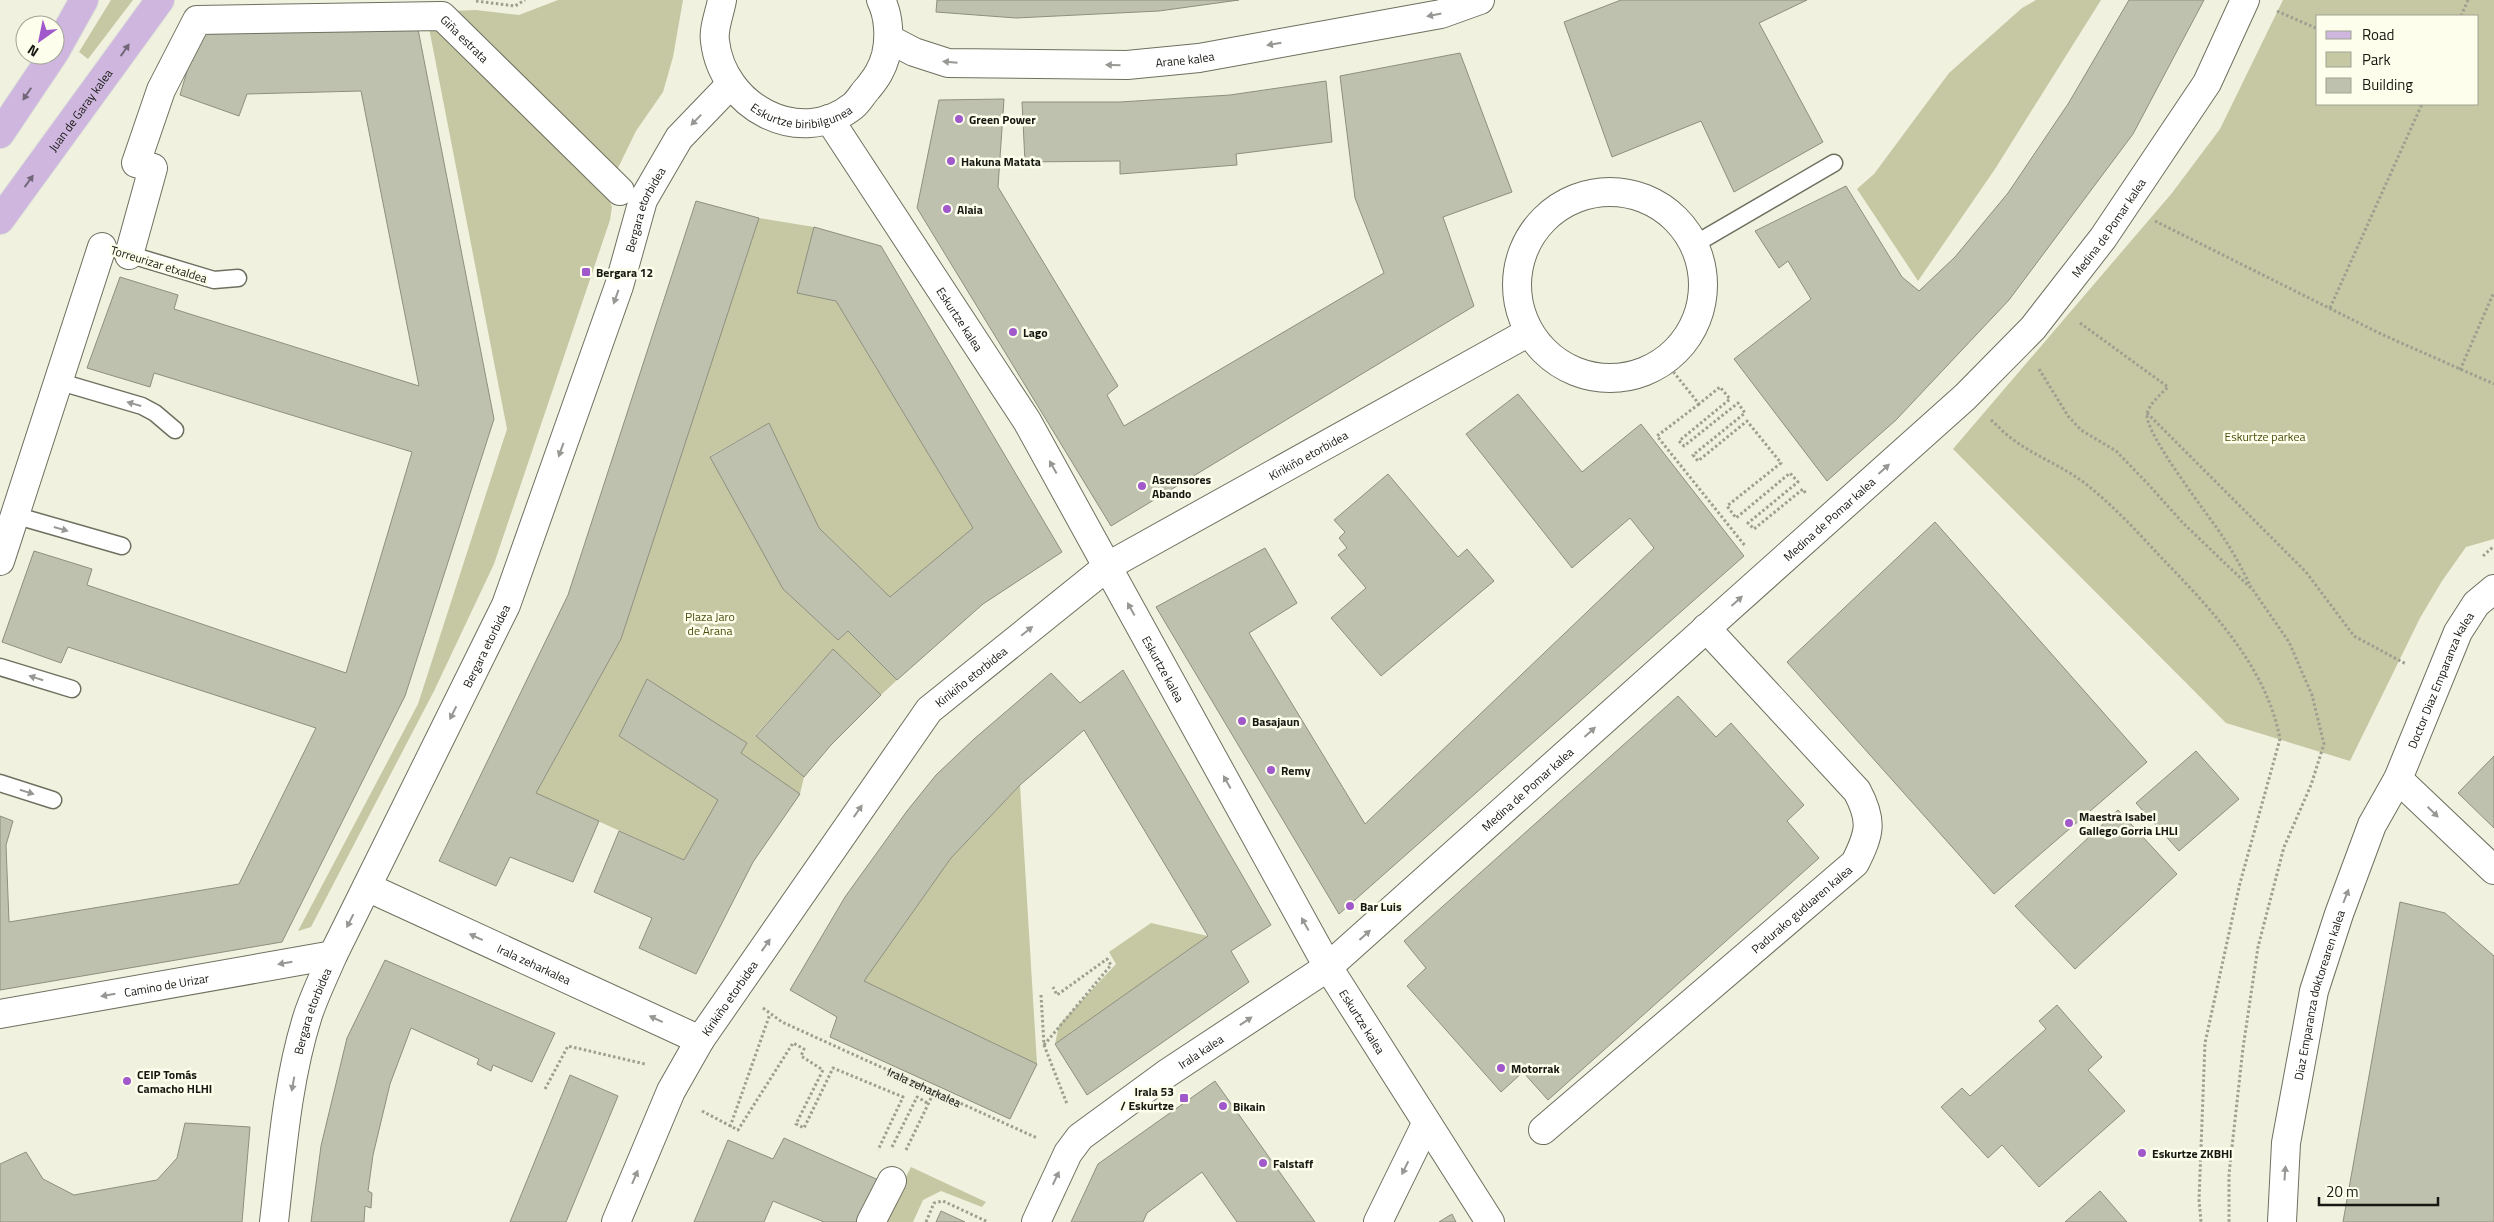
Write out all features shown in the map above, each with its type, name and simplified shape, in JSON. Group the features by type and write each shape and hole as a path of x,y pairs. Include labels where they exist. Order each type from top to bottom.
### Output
{"main road":[{"path":"65,34 84,0"},
{"name":"Juan de Garay kalea","path":"0,220 160,0"},
{"path":"0,134 47,65"}],"street":[{"name":"Eskurtze biribilgunea","path":"722,0 714,39 720,67 730,84 750,106 778,120 808,123 829,118 854,105 882,70 890,39 881,0"},
{"name":"Arane kalea","path":"890,39 914,52 948,63 1127,65 1199,58 1441,14 1480,0"},
{"name":"Medina de Pomar kalea","path":"1328,967 1964,397 2033,328 2103,238 2207,83 2246,0"},
{"name":"Giña estrata","path":"129,255 153,168 136,163 161,90 197,20 442,16 620,191"},
{"name":"Bergara etorbidea","path":"274,1222 285,1130 300,1046 309,1014 333,955 506,605 619,286 643,200 679,138 730,84"},
{"name":"Eskurtze kalea","path":"829,118 1027,421 1328,967 1490,1222"},
{"path":"1594,192 1624,192 1653,202 1677,220 1694,244 1703,273 1702,305 1690,335 1664,360 1640,374 1609,379 1577,373 1550,357 1529,332 1518,304 1517,274 1525,246 1542,221 1566,202 1594,192"},
{"name":"Torreurizar etxaldea","path":"0,561 102,247"},
{"name":"Kirikiño etorbidea","path":"616,1222 671,1092 700,1040 928,710 1108,566 1529,332"},
{"name":"Doctor Diaz Emparanza kalea","path":"2398,779 2458,632 2476,604 2494,589"},
{"name":"Padurako guduaren kalea","path":"1542,1130 1855,863 1867,841 1868,811 1857,791 1706,628"},
{"path":"2398,779 2494,870"},
{"name":"Diaz Emparanza doktorearen kalea","path":"2282,1222 2286,1143 2314,991 2339,914 2372,825 2398,779"},
{"name":"Irala zeharkalea","path":"367,887 700,1040"},
{"name":"Camino de Urizar","path":"0,1014 333,955"},
{"name":"Irala kalea","path":"1036,1222 1068,1153 1080,1137 1174,1069 1328,967"},
{"path":"1378,1222 1426,1124"},
{"path":"871,1222 892,1181"}],"lane":[{"path":"1694,244 1834,163"},
{"name":"Torreurizar etxaldea","path":"102,247 214,280 238,278"},
{"path":"57,381 142,406 155,413 174,430"},
{"path":"14,515 122,546"},
{"path":"0,667 72,689"},
{"path":"0,784 53,800"}],"path":[{"path":"468,0 514,6 526,0"},
{"path":"2461,15 2468,0"},
{"path":"2272,8 2316,28"},
{"path":"2330,308 2422,105"},
{"path":"2147,217 2213,252 2460,370 2494,384"},
{"path":"2460,370 2494,292"},
{"path":"2076,319 2168,387 2155,400 2147,413 2148,423 2158,443 2226,541 2253,590 2289,642 2312,695 2324,744 2310,785 2284,847 2258,947 2243,1048 2229,1174 2229,1222"},
{"path":"1664,360 1699,404"},
{"path":"2036,364 2068,416 2081,430 2116,452 2183,523 2253,590"},
{"path":"1748,550 1657,436 1720,387 1730,399 1679,441 1684,446 1738,403 1745,413 1693,455 1698,461 1747,421 1781,463 1727,506 1736,518 1790,473 1798,482 1748,523 1754,529 1802,489 1809,498"},
{"path":"1964,397 2012,439 2085,483 2123,517 2187,584 2237,644 2264,689 2276,716 2280,738 2240,883 2205,1043 2199,1200 2201,1222"},
{"path":"2147,413 2306,572 2354,636 2406,664"},
{"path":"1044,1044 1110,965 1107,959 1057,995 1053,987"},
{"path":"1041,995 1044,1044 1070,1111"},
{"path":"730,1127 770,1014"},
{"name":"Irala zeharkalea","path":"782,1022 1040,1139"},
{"path":"702,1111 738,1130 793,1043 804,1050 801,1056 823,1070 796,1124 804,1128 833,1068 903,1097 876,1153"},
{"path":"545,1089 568,1046 645,1064"},
{"path":"892,1181 934,1092"},
{"path":"891,1150 917,1097 929,1104"},
{"path":"926,1222 934,1203 943,1201 988,1222"}],"green space":[{"path":"111,0 133,0 88,59 79,52"},
{"path":"558,0 683,0 673,57 663,92 636,131 617,170 451,11 476,10 519,15"},
{"path":"2036,0 2101,0 1995,169 1918,281 1857,189 1874,174 1949,73 2022,8"},
{"name":"Eskurtze parkea","path":"2283,0 2494,0 2494,539 2466,547 2442,581 2420,618 2350,761 2226,723 1953,449 2172,193 2220,129"},
{"path":"429,28 441,29 605,190 612,207 610,220 494,564 434,691 311,927 298,931 418,704 507,429"},
{"name":"Plaza Jaro de Arana","path":"759,218 814,227 797,293 836,301 973,528 890,597 819,528 769,423 710,456 783,589 838,640 848,631 897,680 881,695 833,649 756,735 804,777 800,794 741,753 747,743 647,679 619,736 718,800 684,860 536,793 621,639"},
{"path":"1020,785 1037,1064 864,981 951,858"},
{"path":"1151,923 1208,936 1055,1044 1059,1025 1116,964 1109,952"},
{"path":"911,1167 986,1202 982,1207 941,1191 923,1200 913,1222 883,1222"}],"building":[{"path":"937,0 1239,0 1159,11 1016,18 936,12"},
{"path":"1621,0 1807,0 1759,23 1823,142 1734,192 1701,121 1612,157 1564,22"},
{"path":"2129,0 2204,0 2133,134 2009,300 1896,420 1827,481 1734,359 1811,299 1788,261 1779,268 1755,231 1846,186 1902,277 1919,291 1955,257 2008,193 2068,104"},
{"path":"417,24 494,419 405,696 282,942 0,990 0,816 13,821 6,845 9,922 239,884 316,728 68,647 61,663 2,642 34,551 92,569 87,585 346,673 412,452 154,373 150,387 87,368 120,277 178,295 174,309 419,386 361,91 247,94 239,116 180,95 199,30"},
{"path":"1460,53 1512,192 1443,217 1474,306 1111,526 917,208 939,100 1004,99 998,187 1118,386 1107,395 1124,426 1384,273 1355,198 1340,76"},
{"path":"1326,81 1332,142 1236,154 1237,165 1120,174 1120,161 1025,162 1022,102 1120,102 1230,95"},
{"path":"696,201 759,218 621,639 536,793 599,821 573,882 510,857 496,886 439,861 568,595"},
{"path":"814,227 881,246 1062,552 983,604 897,680 848,631 838,640 783,589 710,457 769,423 819,528 890,597 973,528 836,301 797,293"},
{"path":"1518,394 1582,472 1641,424 1744,556 1339,914 1156,607 1265,548 1297,603 1249,633 1365,824 1654,548 1630,518 1572,568 1466,434"},
{"path":"1388,474 1458,557 1467,549 1494,581 1381,676 1331,618 1366,588 1338,555 1347,548 1339,538 1345,532 1334,520"},
{"path":"1935,522 2147,762 1994,894 1787,662"},
{"path":"833,649 881,695 831,745 804,777 756,736"},
{"path":"1123,670 1271,925 1231,951 1249,982 1087,1095 1055,1044 1208,936 1084,730 1020,785 951,858 864,981 1037,1064 1010,1119 830,1037 837,1017 790,990 845,897 907,811 936,775 974,739 1051,673 1080,703"},
{"path":"647,679 747,743 741,753 800,794 753,862 696,974 639,948 652,918 594,892 619,831 684,860 718,800 619,736"},
{"path":"1678,696 1716,737 1731,723 1804,805 1787,821 1819,858 1548,1100 1523,1072 1501,1092 1407,986 1426,968 1404,941"},
{"path":"2196,751 2239,799 2179,851 2136,803"},
{"path":"2494,756 2494,828 2458,793"},
{"path":"2118,810 2177,874 2075,969 2015,906"},
{"path":"2400,902 2445,913 2494,956 2494,1222 2343,1222"},
{"path":"385,960 555,1033 532,1082 493,1065 491,1071 477,1064 479,1059 411,1028 390,1084 373,1155 368,1191 372,1193 371,1208 365,1206 364,1222 311,1222 321,1146 347,1038"},
{"path":"2057,1005 2102,1057 2088,1070 2125,1111 2039,1187 2002,1145 1988,1158 1941,1107 1962,1088 1970,1096 2046,1029 2039,1021"},
{"path":"570,1075 618,1096 566,1222 510,1222"},
{"path":"1215,1081 1315,1222 1237,1222 1202,1172 1147,1213 1143,1222 1071,1222 1098,1164"},
{"path":"185,1123 250,1127 242,1222 0,1222 0,1164 26,1152 43,1179 74,1195 157,1180 177,1158"},
{"path":"784,1138 883,1182 864,1222 824,1222 773,1201 764,1222 694,1222 728,1140 773,1159"},
{"path":"2100,1191 2127,1222 2065,1222"},
{"path":"941,1211 965,1222 936,1222"},
{"path":"1452,1214 1456,1222 1439,1222"}],"place":[{"name":"Green Power","path":"959,119"},
{"name":"Hakuna Matata","path":"951,161"},
{"name":"Alaia","path":"947,209"},
{"name":"Bergara 12","path":"586,272"},
{"name":"Lago","path":"1013,332"},
{"name":"Ascensores Abando","path":"1142,486"},
{"name":"Basajaun","path":"1242,721"},
{"name":"Remy","path":"1271,770"},
{"name":"Maestra Isabel Gallego Gorria LHLI","path":"2069,823"},
{"name":"Bar Luis","path":"1350,906"},
{"name":"Motorrak","path":"1501,1068"},
{"name":"CEIP Tomás Camacho HLHI","path":"127,1081"},
{"name":"Irala 53 / Eskurtze","path":"1184,1098"},
{"name":"Bikain","path":"1223,1106"},
{"name":"Eskurtze ZKBHI","path":"2142,1153"},
{"name":"Falstaff","path":"1263,1163"}]}
